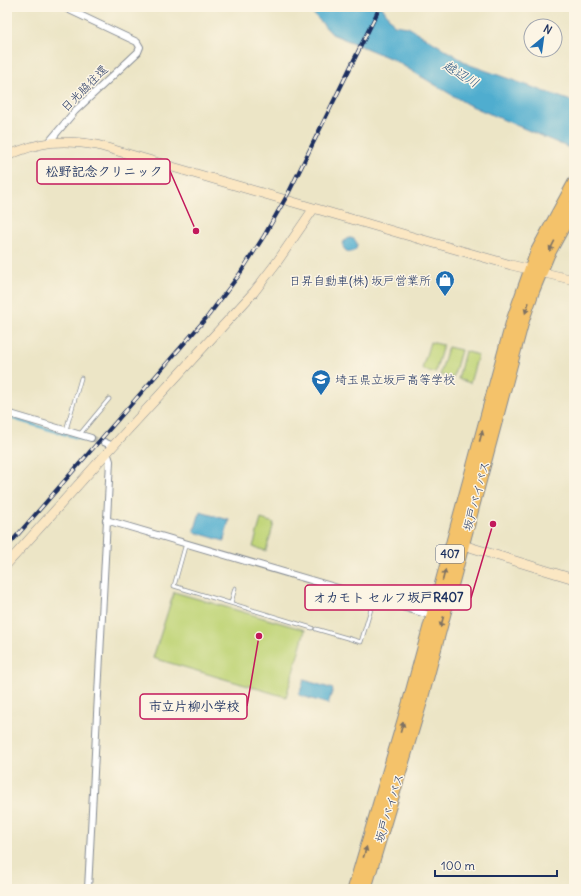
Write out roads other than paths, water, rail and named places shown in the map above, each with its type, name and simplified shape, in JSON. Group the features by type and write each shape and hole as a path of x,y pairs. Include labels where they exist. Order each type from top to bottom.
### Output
{"highway":[{"name":"坂戸バイパス","path":"365,889 420,705 536,270 537,251 574,183"},
{"name":"坂戸バイパス","path":"354,889 433,616 508,335 536,270 548,255 574,207"}],"street":[{"name":"日光脇往還","path":"49,142 75,111 138,52 140,47 137,42 63,7"},
{"path":"7,156 32,146 49,142 78,142 96,145 489,259 574,280"},
{"path":"7,564 254,292 277,262 314,208"},
{"path":"7,413 91,438"},
{"path":"88,889 110,461 110,449 104,442"},
{"path":"106,520 433,616"},
{"path":"463,545 574,579"}],"lane":[{"path":"66,430 81,378"},
{"path":"80,434 109,400"},
{"path":"186,543 174,586 362,642 371,609"},
{"path":"231,603 235,588"}],"water":[{"name":"越辺川","path":"307,7 382,7 394,25 408,27 470,65 574,102 574,150 467,104 392,59 332,34"},
{"path":"347,238 353,238 357,242 357,248 353,252 347,252 343,248 343,242"},
{"path":"200,512 229,520 224,541 194,532"},
{"path":"304,680 333,689 328,704 299,695"}],"waterway":[{"path":"7,417 88,441"}],"tunnel":[{"path":"91,438 104,442"}],"railway":[{"path":"7,547 208,316 239,275 264,236 288,194 380,7"}],"place":[{"name":"松野記念クリニック","path":"196,231"},
{"name":"日昇自動車(株) 坂戸営業所","path":"445,297"},
{"name":"埼玉県立坂戸高等学校","path":"321,396"},
{"name":"オカモト セルフ坂戸R407","path":"493,524"},
{"name":"市立片柳小学校","path":"259,636"}]}
